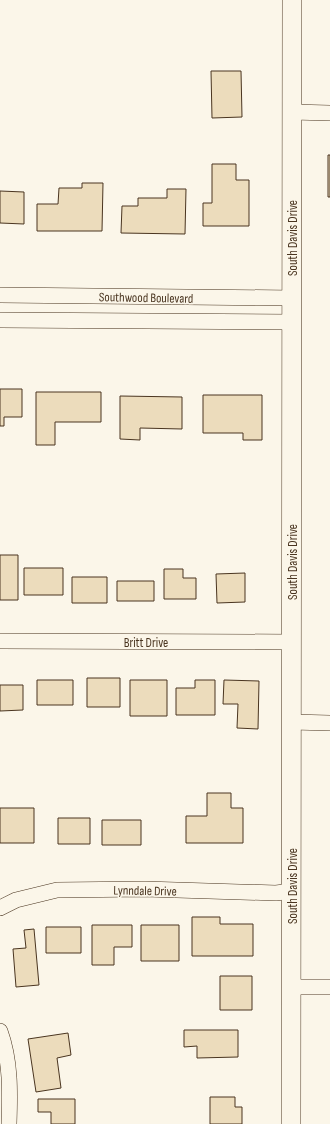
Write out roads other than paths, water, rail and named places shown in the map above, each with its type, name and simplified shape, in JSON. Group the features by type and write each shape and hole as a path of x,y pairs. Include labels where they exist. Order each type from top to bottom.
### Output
{"street":[{"name":"South Davis Drive","path":"291,1124 292,0"},
{"path":"292,112 330,113"},
{"name":"Southwood Boulevard","path":"0,296 292,298"},
{"name":"Southwood Boulevard","path":"0,320 292,322"},
{"name":"Britt Drive","path":"0,641 292,642"},
{"path":"292,722 330,723"},
{"name":"Lynndale Drive","path":"0,908 16,900 57,890 145,889 276,893 292,891"},
{"path":"291,987 330,987"},
{"path":"0,1031 5,1045 10,1088 9,1124"}]}
